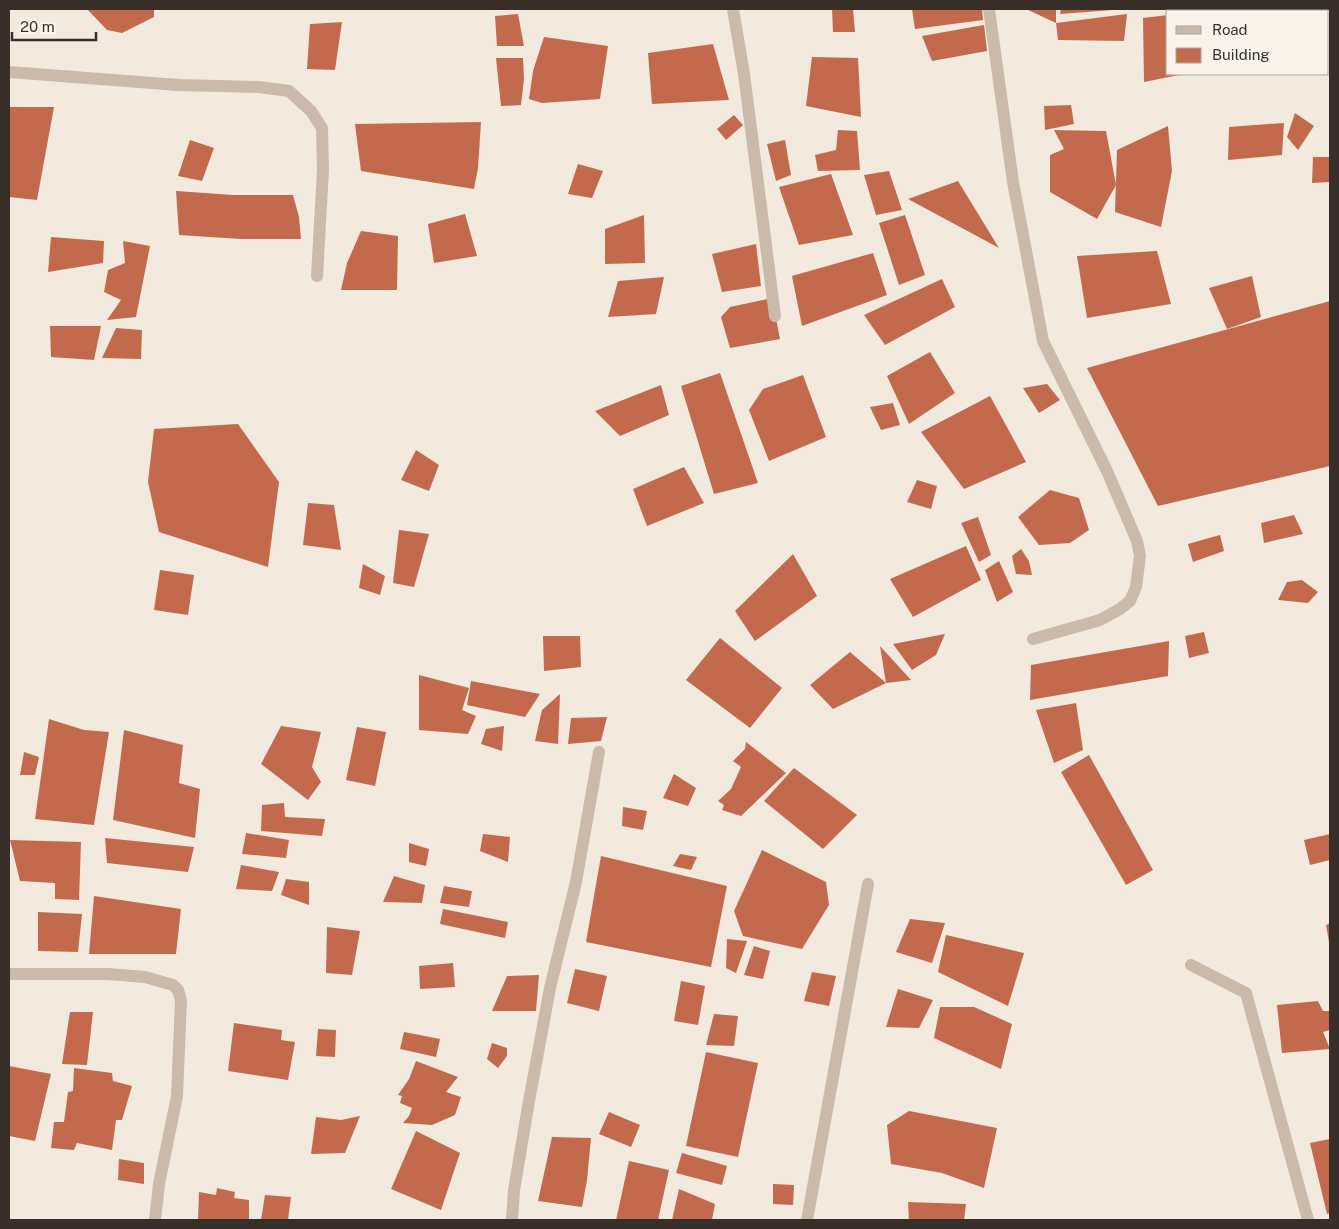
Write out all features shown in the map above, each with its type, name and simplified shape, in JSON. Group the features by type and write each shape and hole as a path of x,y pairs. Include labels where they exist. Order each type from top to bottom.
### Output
{"street":[{"path":"733,9 744,74 774,316"},
{"path":"989,9 1013,182 1043,341 1107,471 1137,541 1140,556 1136,587 1130,601 1120,609 1100,620 1033,639"},
{"path":"9,72 178,85 265,88 289,91 311,111 322,128 323,170 318,276"},
{"path":"512,1220 514,1190 532,1082 550,988 576,882 599,752"},
{"path":"807,1220 868,884"},
{"path":"1191,965 1246,993 1308,1220"},
{"path":"9,974 108,974 145,977 167,982 178,990 181,1000 177,1096 159,1184 156,1220"}],"building":[{"path":"87,9 154,9 154,17 122,33 107,30"},
{"path":"832,9 853,9 855,32 833,32"},
{"path":"912,9 982,9 983,20 915,29"},
{"path":"1026,9 1056,9 1056,23"},
{"path":"1061,9 1113,9 1113,10 1060,14"},
{"path":"1280,9 1314,9 1314,10"},
{"path":"518,14 524,46 497,46 495,16"},
{"path":"1127,14 1124,41 1058,40 1056,23"},
{"path":"1166,15 1166,75 1179,75 1144,82 1143,18"},
{"path":"342,22 335,70 307,69 310,24"},
{"path":"984,25 987,51 932,61 922,36"},
{"path":"544,37 608,46 600,99 542,103 529,99 533,71"},
{"path":"713,44 729,100 652,104 648,53"},
{"path":"812,57 858,58 861,117 806,106"},
{"path":"496,58 523,58 524,79 521,105 501,106"},
{"path":"1071,105 1074,124 1045,130 1044,106"},
{"path":"9,107 54,107 37,200 9,197"},
{"path":"1295,113 1314,126 1298,150 1287,137"},
{"path":"734,115 743,125 726,140 717,129"},
{"path":"481,122 478,168 474,189 361,171 355,124"},
{"path":"1284,123 1282,155 1228,160 1229,127"},
{"path":"1168,126 1172,171 1161,227 1115,212 1117,150"},
{"path":"838,130 857,131 860,170 818,171 815,155 836,150"},
{"path":"1054,130 1106,131 1116,185 1097,219 1050,192 1050,155 1064,149"},
{"path":"190,140 214,148 202,181 178,176"},
{"path":"785,140 791,175 776,181 767,144"},
{"path":"1313,157 1330,157 1330,182 1312,183"},
{"path":"578,164 603,171 592,198 568,194"},
{"path":"889,171 902,210 876,215 864,175"},
{"path":"831,174 853,235 799,245 779,187"},
{"path":"958,181 999,248 908,199"},
{"path":"176,191 233,195 293,195 299,217 301,239 241,239 179,235"},
{"path":"465,214 477,256 434,263 428,224"},
{"path":"644,215 645,263 605,264 605,229"},
{"path":"905,215 925,275 899,285 879,223"},
{"path":"361,231 398,236 397,290 341,290 347,263"},
{"path":"51,237 104,241 103,263 48,272"},
{"path":"123,241 150,246 136,317 107,320 121,300 104,292 108,270 125,263"},
{"path":"756,244 761,286 722,292 712,254"},
{"path":"1157,251 1171,304 1087,318 1077,256"},
{"path":"873,253 887,295 802,326 792,276"},
{"path":"1252,276 1261,317 1227,329 1209,288"},
{"path":"664,277 656,314 608,317 618,281"},
{"path":"942,279 955,307 885,345 864,315"},
{"path":"772,298 780,339 730,348 721,317 730,307"},
{"path":"1330,301 1330,466 1158,506 1087,368"},
{"path":"50,326 101,326 94,360 51,357"},
{"path":"116,328 142,330 141,359 102,358"},
{"path":"930,352 955,393 909,424 887,376"},
{"path":"720,373 758,483 714,494 681,386"},
{"path":"803,375 826,437 769,461 749,410 763,389"},
{"path":"1047,384 1060,400 1039,413 1023,388"},
{"path":"661,385 669,415 620,436 595,411"},
{"path":"990,396 1026,462 964,489 921,432"},
{"path":"893,403 900,425 881,430 870,407"},
{"path":"238,424 279,482 268,567 159,532 148,482 154,429"},
{"path":"416,450 439,465 429,491 401,480"},
{"path":"684,467 704,503 647,526 633,489"},
{"path":"917,480 937,486 931,509 907,502"},
{"path":"1050,490 1079,498 1089,530 1070,543 1039,545 1018,517"},
{"path":"308,503 334,505 341,550 303,545"},
{"path":"1294,515 1303,534 1264,543 1261,523"},
{"path":"978,517 991,555 979,562 961,523"},
{"path":"399,530 429,534 414,587 393,583"},
{"path":"1220,535 1224,551 1193,562 1188,544"},
{"path":"966,546 981,580 913,617 890,579"},
{"path":"1021,549 1029,561 1032,575 1016,574 1012,556"},
{"path":"793,554 817,596 755,641 735,611"},
{"path":"999,561 1013,592 997,602 985,570"},
{"path":"363,564 385,576 380,595 359,588"},
{"path":"160,570 194,575 188,615 154,610"},
{"path":"1302,580 1318,592 1308,603 1278,600 1287,582"},
{"path":"1204,632 1209,653 1189,658 1185,636"},
{"path":"945,634 936,655 912,670 893,644"},
{"path":"543,636 580,636 581,667 544,671"},
{"path":"720,638 782,688 750,728 686,680"},
{"path":"1169,641 1168,676 1030,700 1031,665"},
{"path":"880,646 911,680 886,683"},
{"path":"850,652 886,683 833,709 810,685"},
{"path":"419,675 469,688 462,710 476,716 468,734 419,730"},
{"path":"471,681 540,694 525,717 467,705"},
{"path":"560,694 558,744 535,741 542,710"},
{"path":"1076,703 1083,750 1054,763 1036,710"},
{"path":"607,717 601,741 568,744 571,718"},
{"path":"49,719 84,730 109,732 94,825 35,819"},
{"path":"281,726 321,732 312,767 321,782 308,800 261,764"},
{"path":"504,726 502,751 481,744 486,729"},
{"path":"357,727 386,732 375,786 346,780"},
{"path":"124,730 183,745 179,783 200,789 195,838 113,820"},
{"path":"746,742 786,773 741,816 722,810 724,805 718,801 731,789 741,767 733,761 745,749"},
{"path":"24,752 39,757 35,775 20,775"},
{"path":"1089,755 1153,870 1126,885 1061,772"},
{"path":"794,768 857,815 823,849 764,801"},
{"path":"674,774 696,788 688,806 663,798"},
{"path":"284,803 285,817 325,819 322,836 261,831 262,805"},
{"path":"623,807 647,811 643,830 622,826"},
{"path":"246,833 289,840 286,858 242,854"},
{"path":"483,834 510,837 508,862 480,851"},
{"path":"1330,834 1330,860 1310,865 1304,840"},
{"path":"105,838 194,847 188,872 107,863"},
{"path":"10,840 81,842 79,900 55,899 55,883 20,881"},
{"path":"409,843 429,849 426,866 409,862"},
{"path":"762,850 826,882 829,905 802,949 743,936 734,911"},
{"path":"680,854 697,857 691,870 673,866"},
{"path":"601,856 727,886 711,967 586,942"},
{"path":"241,865 279,872 272,891 236,889"},
{"path":"394,876 425,885 422,903 383,902"},
{"path":"286,879 309,882 309,905 281,895"},
{"path":"444,886 472,891 469,907 440,903"},
{"path":"94,896 181,909 176,954 89,954"},
{"path":"443,909 508,922 505,938 440,924"},
{"path":"38,912 82,914 78,952 38,951"},
{"path":"910,919 945,923 932,963 896,952"},
{"path":"1330,923 1330,942 1329,942 1326,925"},
{"path":"327,927 360,931 352,975 326,973"},
{"path":"946,935 1024,953 1008,1006 938,972"},
{"path":"727,939 747,941 736,973 726,968"},
{"path":"754,946 770,951 763,979 744,975"},
{"path":"453,963 455,987 420,989 419,966"},
{"path":"575,969 607,976 599,1011 567,1003"},
{"path":"812,972 836,976 829,1006 804,1001"},
{"path":"539,975 536,1011 492,1011 507,976"},
{"path":"681,981 705,986 698,1025 674,1021"},
{"path":"898,989 933,1000 919,1028 886,1027"},
{"path":"1318,1001 1323,1011 1330,1011 1330,1030 1323,1032 1330,1049 1282,1053 1277,1005"},
{"path":"940,1007 974,1007 1012,1024 1001,1069 934,1038"},
{"path":"70,1012 93,1012 87,1065 62,1064"},
{"path":"714,1014 738,1016 734,1046 706,1045"},
{"path":"234,1023 282,1030 281,1040 295,1042 288,1080 228,1071"},
{"path":"318,1029 336,1030 335,1057 316,1056"},
{"path":"404,1032 440,1039 436,1057 400,1049"},
{"path":"492,1043 507,1048 507,1056 498,1068 487,1059"},
{"path":"706,1052 758,1063 738,1157 686,1146"},
{"path":"416,1061 458,1077 446,1092 461,1097 455,1115 432,1125 403,1123 409,1116 412,1108 400,1103 402,1096 398,1095 409,1079"},
{"path":"9,1066 51,1074 35,1141 9,1136"},
{"path":"74,1068 112,1073 113,1081 132,1086 122,1120 116,1120 112,1150 77,1143 74,1150 51,1148 54,1122 64,1122 68,1092 73,1091"},
{"path":"909,1111 997,1128 984,1188 942,1173 891,1164 887,1125"},
{"path":"609,1112 640,1125 631,1147 599,1134"},
{"path":"360,1116 345,1153 311,1154 316,1117 341,1120"},
{"path":"416,1131 460,1153 441,1210 391,1189"},
{"path":"552,1137 591,1138 582,1207 538,1201"},
{"path":"1330,1139 1330,1213 1327,1214 1310,1143"},
{"path":"682,1153 727,1166 722,1185 676,1173"},
{"path":"119,1159 144,1163 144,1184 118,1180"},
{"path":"629,1161 669,1170 658,1220 616,1220"},
{"path":"773,1184 794,1185 793,1205 773,1204"},
{"path":"217,1188 235,1192 234,1198 249,1200 249,1220 198,1220 199,1192 216,1195"},
{"path":"679,1189 715,1204 712,1220 672,1220"},
{"path":"265,1195 291,1197 288,1220 261,1220"},
{"path":"908,1202 966,1204 964,1220 909,1220"}]}
